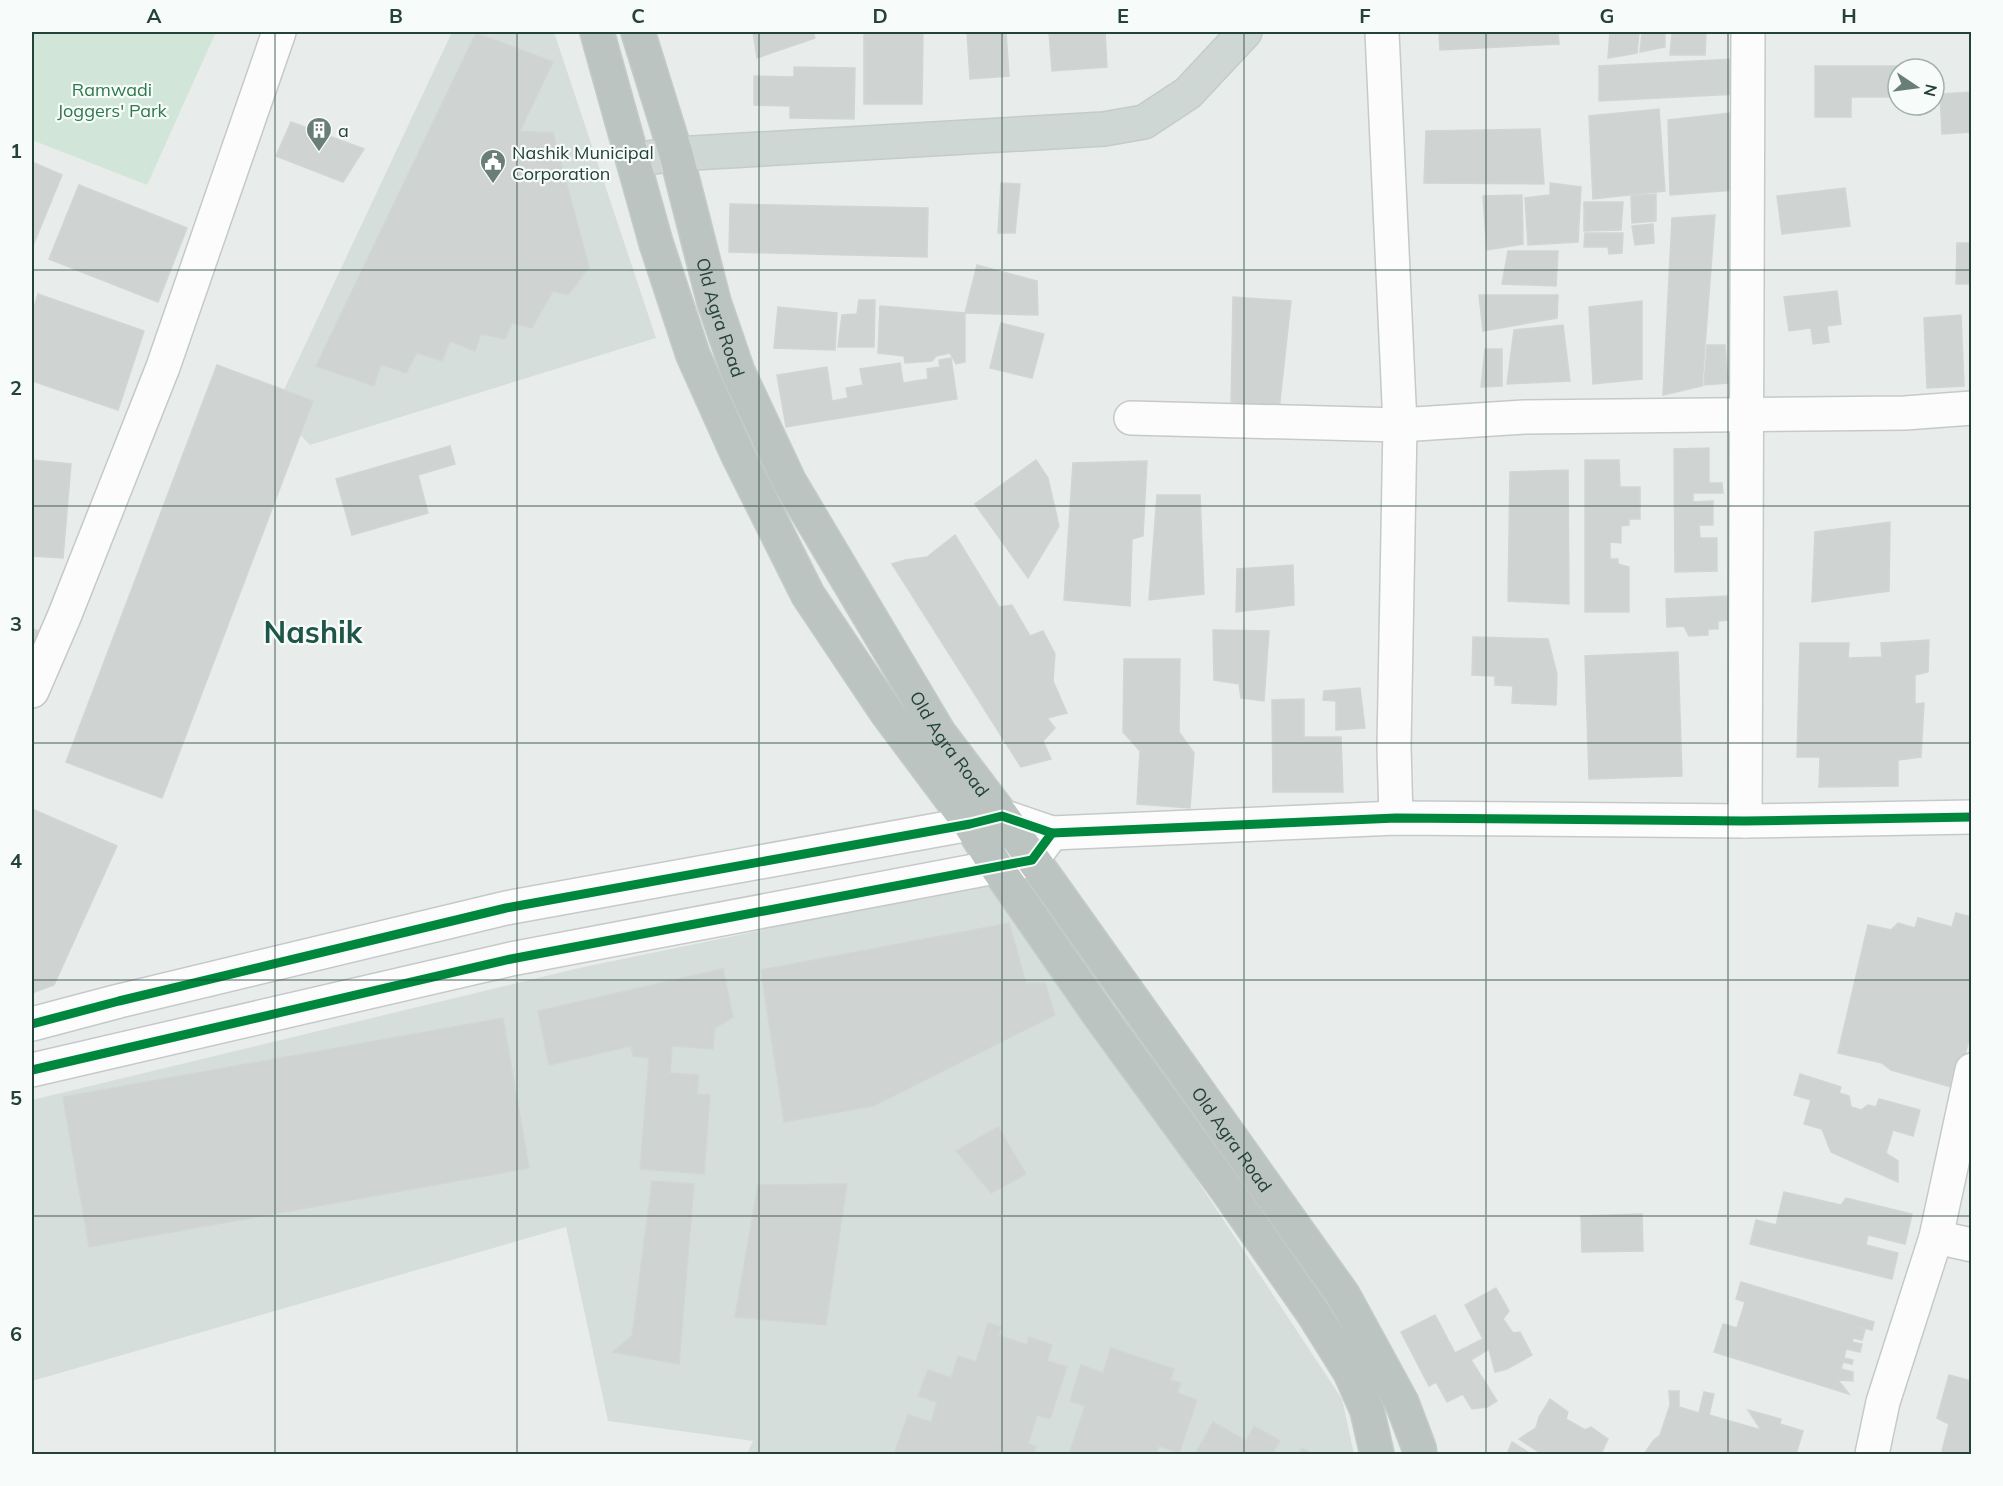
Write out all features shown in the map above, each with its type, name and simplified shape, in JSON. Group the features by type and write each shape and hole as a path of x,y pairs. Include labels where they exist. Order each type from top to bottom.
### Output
{"highway":[{"name":"Old Agra Road","path":"597,32 656,243 693,354 737,453 808,595 887,714 970,824 996,866 1100,1016 1313,1313 1350,1372 1367,1410 1377,1455"},
{"name":"Old Agra Road","path":"638,32 676,154 717,312 738,372 789,481 939,733 1002,816 1343,1295 1402,1403 1420,1455"}],"main road":[{"path":"633,160 676,154 1104,129 1143,122 1188,93 1245,32"}],"street":[{"path":"32,691 64,617 163,367 279,32"},
{"path":"1382,32 1400,425 1394,747 1396,818"},
{"path":"1745,821 1748,32"},
{"path":"1131,418 1400,425 1524,417 1905,413 1971,408"},
{"path":"32,1024 118,1001 506,908 970,824 1002,816 1052,833 1396,818 1745,821 1971,817"},
{"path":"32,1070 511,959 1032,860 1052,833"},
{"path":"1872,1455 1883,1402 1935,1237 1971,1070"},
{"path":"1935,1237 1971,1245"}],"shaded area":[{"name":"Nashik Municipal Corporation","path":"452,32 554,32 656,338 310,445 275,409"},
{"path":"999,881 1342,1399 1354,1454 747,1454 753,1441 608,1421 566,1227 32,1381 32,1100 579,968"}],"green space":[{"name":"Ramwadi Joggers' Park","path":"32,32 216,32 147,185 32,140"}],"building":[{"path":"753,32 813,32 815,38 757,58"},
{"path":"864,32 923,32 922,104 864,104"},
{"path":"967,32 1006,32 1009,76 970,79"},
{"path":"1049,32 1105,32 1107,67 1052,71"},
{"path":"1439,32 1558,32 1559,44 1440,50"},
{"path":"1610,32 1639,32 1637,53 1608,58"},
{"path":"1642,32 1665,32 1665,47 1640,52"},
{"path":"1672,32 1706,32 1705,55 1670,55"},
{"path":"476,33 553,62 520,131 553,133 589,267 568,295 553,291 532,328 512,323 505,339 481,334 475,351 450,341 442,361 417,353 406,373 381,364 374,386 316,366"},
{"path":"1734,59 1738,94 1599,101 1599,66"},
{"path":"1815,66 1886,66 1886,97 1851,97 1851,117 1815,117"},
{"path":"794,67 855,68 854,119 790,118 790,106 754,105 754,76 794,77"},
{"path":"1972,92 1972,132 1942,134 1941,117 1946,117 1946,94"},
{"path":"1659,109 1665,191 1593,199 1589,116"},
{"path":"1730,113 1735,190 1670,195 1668,120"},
{"name":"a","path":"291,122 364,149 343,182 276,156"},
{"path":"1540,129 1544,184 1424,183 1426,131"},
{"path":"32,162 62,175 32,248"},
{"path":"1001,183 1020,184 1015,233 998,233"},
{"path":"1550,183 1581,187 1578,242 1528,245 1525,198 1550,195"},
{"path":"79,185 187,228 158,302 49,259"},
{"path":"1845,188 1850,226 1782,234 1777,196"},
{"path":"1656,194 1656,221 1632,223 1631,196"},
{"path":"1522,195 1523,244 1487,250 1483,196"},
{"path":"1584,202 1623,202 1621,230 1584,231"},
{"path":"730,204 928,208 927,257 729,252"},
{"path":"1715,215 1702,386 1663,395 1672,218"},
{"path":"1653,224 1654,243 1635,245 1632,226"},
{"path":"1585,233 1623,233 1622,253 1609,254 1608,247 1584,247"},
{"path":"1957,243 1972,243 1972,284 1956,284"},
{"path":"1508,251 1558,251 1556,286 1502,284"},
{"path":"977,265 1037,281 1038,315 965,313"},
{"path":"1837,291 1841,324 1827,326 1829,342 1813,344 1811,328 1789,331 1784,297"},
{"path":"38,294 144,331 118,410 32,381 32,313"},
{"path":"1479,295 1558,295 1557,318 1483,331"},
{"path":"1233,297 1291,301 1279,410 1231,409"},
{"path":"859,300 875,300 874,347 838,347 842,315 857,314"},
{"path":"1642,301 1642,379 1593,384 1589,307"},
{"path":"880,306 965,313 965,362 956,364 950,353 936,356 932,361 905,363 904,356 878,353"},
{"path":"778,307 837,313 835,350 774,348"},
{"path":"1961,315 1964,386 1927,388 1924,318"},
{"path":"1001,323 1044,334 1032,378 990,368"},
{"path":"1563,325 1570,381 1507,384 1514,330"},
{"path":"1707,345 1725,345 1728,383 1704,385"},
{"path":"1485,349 1502,349 1502,386 1481,387"},
{"path":"951,358 957,399 786,427 777,375 827,367 832,401 848,398 846,388 863,385 860,369 900,363 903,383 928,379 927,369 940,367 939,360"},
{"path":"217,365 313,401 162,798 66,762"},
{"path":"450,446 455,464 418,475 428,513 352,535 336,479"},
{"path":"1709,448 1709,483 1722,483 1723,493 1693,493 1693,502 1713,501 1713,525 1699,525 1700,538 1717,538 1717,571 1675,572 1674,449"},
{"path":"32,460 71,464 63,558 32,556"},
{"path":"1036,460 1048,478 1059,526 1028,578 975,504"},
{"path":"1585,460 1619,460 1620,487 1640,487 1640,519 1629,519 1629,525 1621,526 1621,543 1610,542 1610,559 1618,559 1618,564 1629,567 1629,612 1585,612"},
{"path":"1147,461 1143,536 1132,539 1130,606 1064,600 1073,463"},
{"path":"1568,470 1569,604 1508,601 1510,472"},
{"path":"1157,495 1200,495 1204,594 1149,600"},
{"path":"1890,522 1889,591 1812,602 1815,532"},
{"path":"955,535 999,607 1012,605 1030,636 1043,631 1055,654 1053,681 1067,713 1047,718 1055,728 1043,741 1051,759 1021,767 892,564 927,557"},
{"path":"1293,565 1294,605 1236,612 1237,569"},
{"path":"1728,596 1729,620 1718,621 1718,629 1708,629 1708,635 1689,636 1684,626 1667,627 1666,599"},
{"path":"32,629 40,631 32,660"},
{"path":"1213,630 1269,631 1264,701 1241,698 1239,684 1214,680"},
{"path":"1473,637 1548,639 1557,674 1556,705 1512,703 1513,686 1495,685 1495,676 1472,675"},
{"path":"1929,640 1928,672 1915,675 1915,704 1924,703 1921,757 1898,760 1898,786 1819,787 1820,757 1797,757 1800,643 1849,643 1848,658 1882,657 1881,643"},
{"path":"1678,652 1682,776 1589,779 1585,656"},
{"path":"1124,659 1180,659 1179,732 1194,753 1190,808 1137,804 1140,751 1123,732"},
{"path":"1360,688 1365,728 1336,730 1336,701 1323,700 1324,691"},
{"path":"1304,699 1304,737 1341,737 1343,792 1273,792 1272,700"},
{"path":"32,809 117,846 54,985 32,993"},
{"path":"1956,913 1972,917 1972,1030 1955,1088 1891,1070 1882,1063 1838,1053 1868,925 1891,930 1898,923 1915,928 1918,918 1952,927"},
{"path":"1009,923 1026,983 1045,983 1055,1015 873,1106 784,1122 761,970"},
{"path":"723,969 733,1017 715,1028 713,1049 672,1046 670,1073 699,1075 697,1094 710,1095 704,1174 640,1169 649,1058 633,1056 631,1046 549,1065 538,1011"},
{"path":"503,1018 529,1168 89,1247 63,1097"},
{"path":"1800,1074 1841,1087 1839,1093 1849,1096 1851,1107 1861,1110 1868,1105 1876,1107 1879,1099 1920,1110 1913,1136 1893,1130 1886,1153 1898,1161 1898,1182 1831,1152 1822,1129 1804,1124 1811,1100 1794,1095"},
{"path":"998,1127 1026,1174 991,1193 956,1151"},
{"path":"652,1181 694,1184 679,1364 613,1352 632,1336"},
{"path":"847,1184 826,1325 735,1317 758,1185"},
{"path":"1784,1192 1841,1205 1846,1198 1912,1214 1905,1244 1868,1235 1866,1245 1898,1253 1892,1279 1750,1244 1756,1220 1776,1225"},
{"path":"1642,1214 1643,1251 1582,1252 1581,1216"},
{"path":"1741,1282 1874,1322 1872,1330 1855,1327 1865,1330 1862,1340 1853,1338 1852,1342 1862,1344 1860,1352 1846,1349 1844,1358 1853,1360 1852,1364 1843,1362 1841,1369 1853,1372 1853,1381 1838,1380 1849,1394 1714,1352 1723,1324 1737,1328 1745,1302 1736,1299"},
{"path":"1496,1288 1509,1311 1503,1319 1513,1333 1520,1332 1532,1355 1507,1369 1495,1372 1489,1349 1471,1360 1497,1401 1487,1407 1472,1409 1463,1394 1447,1402 1436,1382 1429,1386 1401,1332 1435,1315 1455,1353 1483,1339 1465,1305"},
{"path":"988,1323 1001,1327 998,1335 1027,1345 1029,1337 1052,1345 1047,1361 1067,1367 1050,1419 1037,1415 1028,1444 1036,1446 1034,1454 894,1454 908,1415 931,1422 937,1402 918,1396 928,1370 951,1378 958,1356 976,1362"},
{"path":"1111,1348 1174,1369 1170,1380 1181,1383 1177,1393 1197,1400 1179,1453 1159,1446 1156,1454 1069,1454 1085,1406 1070,1401 1081,1365 1103,1373"},
{"path":"1949,1375 1972,1381 1972,1454 1942,1451 1949,1424 1937,1418"},
{"path":"1669,1391 1679,1391 1679,1407 1699,1413 1704,1392 1714,1394 1709,1415 1761,1430 1748,1410 1781,1419 1780,1424 1803,1431 1796,1454 1644,1454 1660,1435 1670,1405"},
{"path":"1550,1399 1568,1412 1566,1419 1585,1430 1591,1427 1608,1439 1601,1454 1542,1454 1519,1439 1536,1428 1539,1417"},
{"path":"1213,1422 1246,1441 1254,1426 1280,1441 1272,1454 1195,1454"},
{"path":"1512,1442 1531,1454 1507,1454"},
{"path":"1302,1448 1313,1454 1298,1454"}],"cycle path":[{"path":"32,1024 506,908 970,824 1002,816 1052,833 1032,860 511,959 32,1070"},
{"path":"1052,833 1396,818 1745,821 1972,817"}],"place":[{"name":"a","path":"319,153"},
{"name":"Nashik Municipal Corporation","path":"493,185"}],"district":[{"name":"Nashik","path":"313,632"}]}
